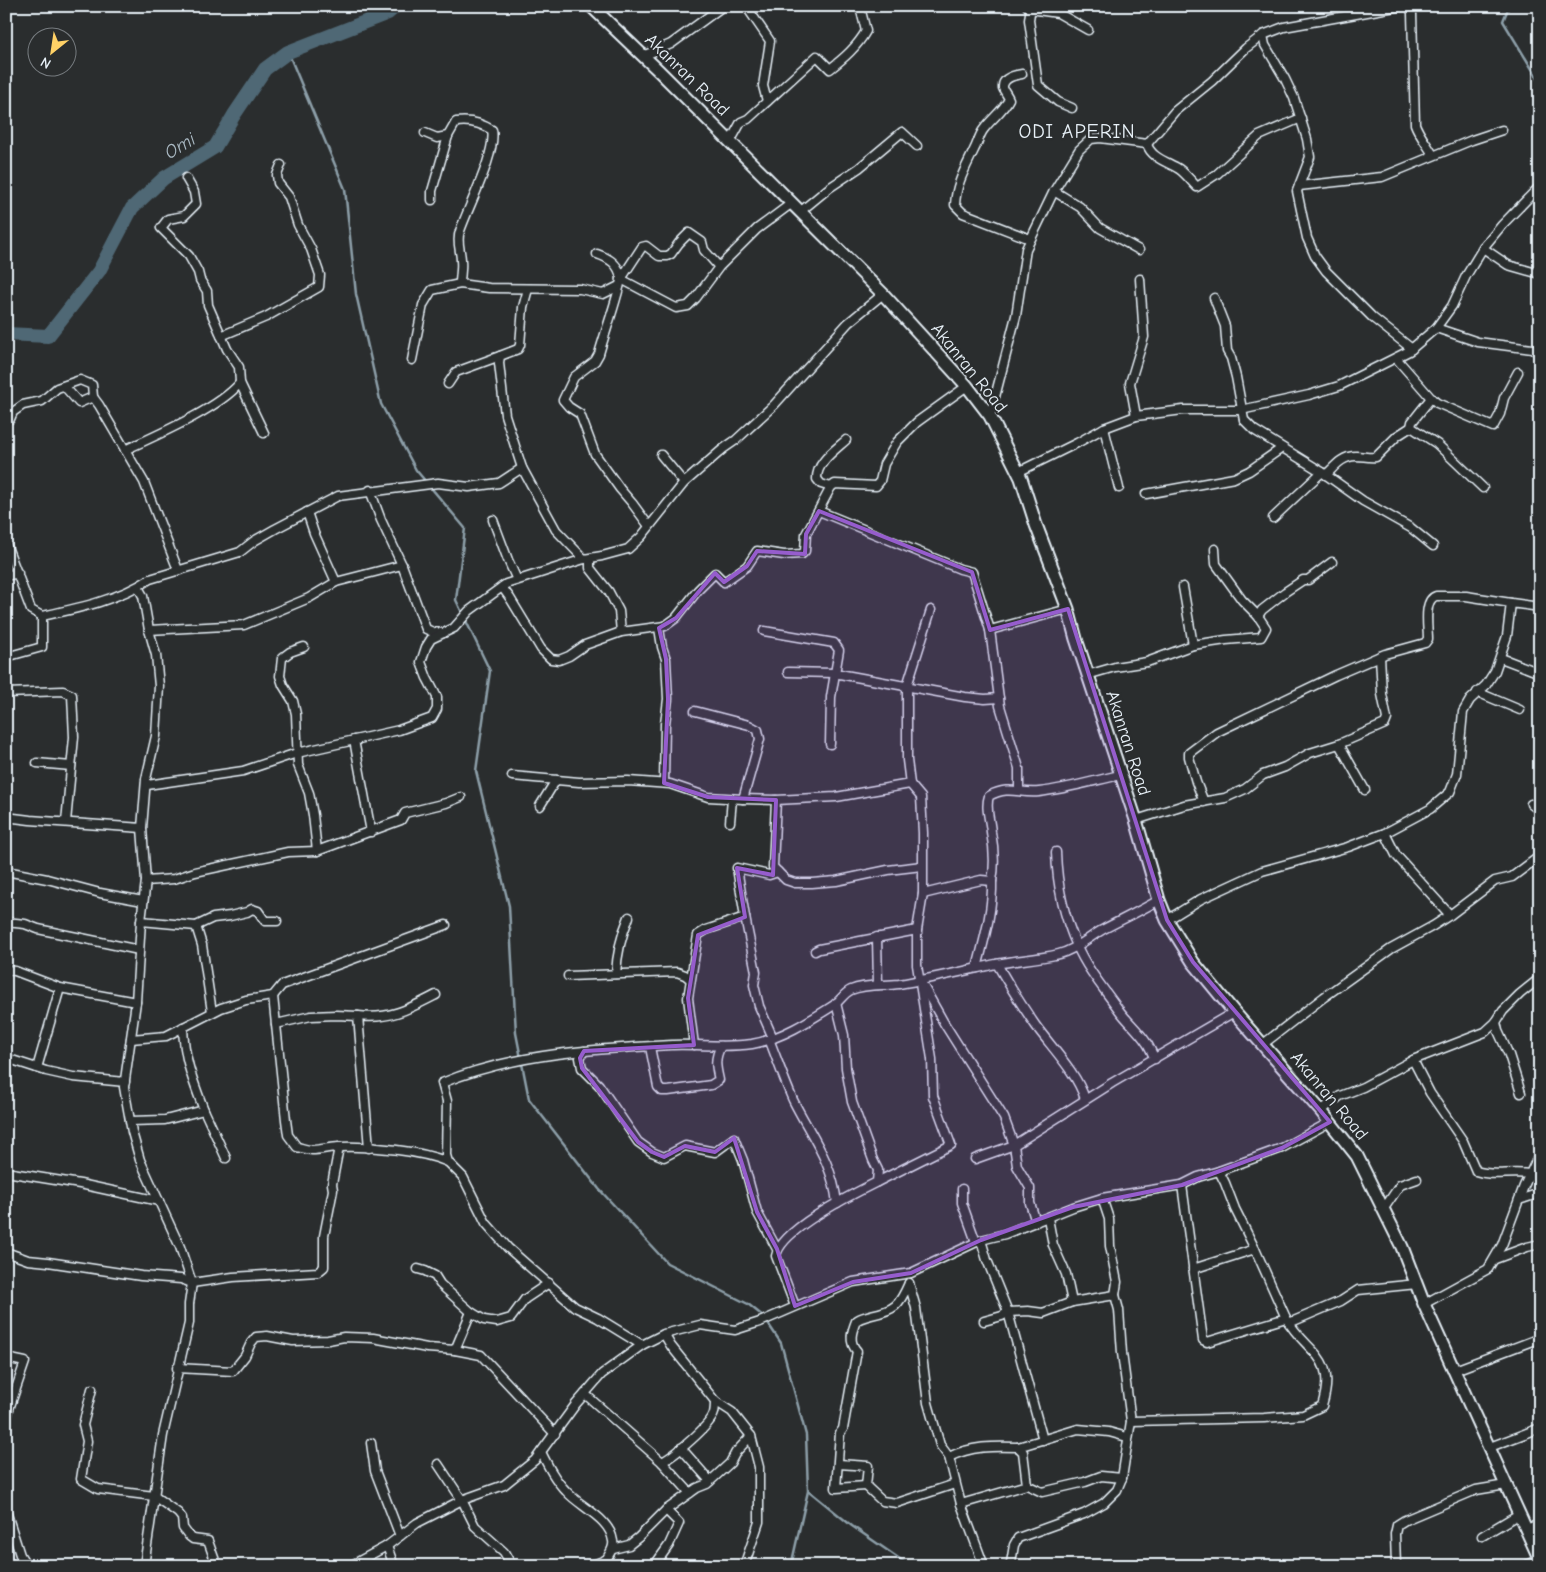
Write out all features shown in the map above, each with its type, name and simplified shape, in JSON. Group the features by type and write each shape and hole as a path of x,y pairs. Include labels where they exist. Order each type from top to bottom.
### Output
{"main road":[{"name":"Akanran Road","path":"591,6 801,211 883,294 967,386 990,416 1022,478 1036,525 1068,609 1087,674 1136,820 1159,900 1168,920 1193,962 1262,1045 1321,1111 1357,1156 1402,1247 1424,1304 1540,1559"}],"street":[{"path":"643,56 671,44 723,6"},
{"path":"746,6 770,41 763,86 767,101"},
{"path":"1147,144 1175,111 1263,35 1284,27 1400,6"},
{"path":"1410,6 1412,13 1415,80 1413,95 1415,124 1418,133 1433,155"},
{"path":"1072,108 1058,102 1038,85 1029,7 1058,13 1088,30"},
{"path":"730,142 741,122 748,119 817,56 830,70 847,55 866,31 861,8"},
{"path":"1263,35 1265,45 1285,79 1301,118 1310,157 1297,191 1302,220 1314,256 1326,271 1373,318 1412,349"},
{"path":"1022,74 1014,75 1007,79 1004,84 1004,89 1009,99 1006,106 984,128 979,137 956,191 955,205 963,213 1030,239"},
{"path":"1147,144 1148,149 1153,154 1180,170 1197,187 1217,174 1259,136 1301,118"},
{"path":"432,200 432,191 448,136 456,122 482,124 492,130 494,138 468,214 459,232 460,284"},
{"path":"1298,186 1382,177 1433,155 1502,130"},
{"path":"801,211 859,168 902,132 917,146"},
{"path":"425,133 437,138 448,136"},
{"path":"990,416 1010,343 1020,295 1026,249 1054,191 1079,150 1091,139 1100,138 1147,144"},
{"path":"221,336 266,317 319,287 320,275 311,249 298,225 289,197 278,183 277,175 281,165"},
{"path":"186,178 194,192 196,204 184,216 168,219 161,228 194,262 200,280 207,290 208,305 227,349 239,367 240,383 264,433"},
{"path":"1018,472 1104,428 1136,416 1183,410 1241,410 1309,395 1339,386 1396,358 1412,349 1436,328 1452,306 1466,276 1483,248 1502,225 1540,186"},
{"path":"1054,191 1080,207 1107,232 1139,250"},
{"path":"620,283 676,308 688,306 719,267 757,229 792,203"},
{"path":"649,526 620,490 595,454 580,414 563,400 574,377 595,361 599,354 620,283 642,247 646,246 659,256 667,256 671,254 678,243 689,233 702,242 704,250 719,267"},
{"path":"1483,248 1508,265 1540,274"},
{"path":"597,254 615,264 620,283"},
{"path":"1136,416 1130,383 1144,338 1140,279"},
{"path":"412,360 423,305 432,290 460,284 489,288 580,289 603,294 620,283"},
{"path":"448,384 456,372 518,349 520,345 523,308 528,289"},
{"path":"147,785 243,771 297,753 399,730 432,718 437,709 437,697 426,678 421,662 426,647 432,639 454,628 469,611 502,587 517,580 628,549 641,537 684,483 736,440 774,405 848,323 883,294"},
{"path":"1214,298 1225,326 1227,351 1236,377 1244,420 1254,430 1363,501 1411,528 1433,546"},
{"path":"1436,328 1478,342 1540,350"},
{"path":"500,356 498,363 505,415 522,468 556,530 587,559 590,568 609,592 619,611 621,632"},
{"path":"1396,358 1430,398 1437,403 1493,426 1500,414 1504,398 1518,372"},
{"path":"10,419 12,412 23,405 42,401 57,388 80,380 92,385 93,397 144,482 178,570"},
{"path":"125,450 232,394 240,383"},
{"path":"65,386 79,404 93,397"},
{"path":"502,587 541,649 551,659 560,660 585,645 621,632 659,628 676,618 698,590 714,574 724,582 747,566 757,551 784,555 802,554 805,551 806,534 831,487 835,484 876,486 880,481 884,464 897,442 917,422 967,386"},
{"path":"1273,518 1311,484 1347,457 1376,457 1397,436 1411,427 1412,422 1430,398"},
{"path":"1411,427 1437,444 1483,488"},
{"path":"1104,428 1119,488"},
{"path":"831,487 821,484 816,474 826,458 846,440"},
{"path":"1146,494 1234,478 1249,471 1282,448"},
{"path":"661,455 684,483"},
{"path":"6,544 31,610 42,616 90,605 138,587 150,579 240,552 254,541 338,496 370,490 438,483 469,487 499,483 522,468"},
{"path":"370,490 381,520 402,565 426,629 442,633"},
{"path":"819,511 960,569 972,572 990,630 999,698 1018,768 1019,790"},
{"path":"307,512 314,533 336,582"},
{"path":"493,520 517,580"},
{"path":"1087,674 1146,662 1193,645 1226,640 1261,638 1266,628 1258,616 1242,600 1216,564 1215,549"},
{"path":"1258,616 1262,610 1284,592 1303,580 1308,580 1332,562"},
{"path":"149,630 244,625 309,598 336,582 402,565"},
{"path":"6,576 18,573"},
{"path":"138,587 143,596 156,655 159,686 156,736 146,779 142,828 146,881 138,950 136,1002 124,1087 140,1160 180,1247 192,1283 189,1323 163,1435 144,1566"},
{"path":"1183,587 1193,645"},
{"path":"1204,802 1196,782 1189,753 1217,732 1380,656 1427,642 1428,602 1432,597 1466,596 1540,607"},
{"path":"1168,920 1201,899 1262,871 1348,847 1385,833 1430,809 1450,792 1458,774 1463,712 1470,700 1486,685 1501,658 1507,636 1511,602"},
{"path":"990,630 1068,609"},
{"path":"796,1306 776,1256 777,1249 792,1232 836,1203 951,1145 933,1096 932,1059 917,965 917,930 923,894 923,833 921,797 910,784 907,760 907,686 931,610"},
{"path":"6,657 42,647 42,616"},
{"path":"659,628 666,658 668,699 665,724 664,784"},
{"path":"764,631 834,643 839,650 831,697 830,744"},
{"path":"304,648 290,652 282,658 280,676 293,701 296,714 298,765 309,793 314,815 317,852"},
{"path":"1136,820 1184,805 1225,798 1245,789 1263,775 1285,767 1310,753 1339,744 1385,724 1387,719 1382,694 1380,656"},
{"path":"1501,658 1540,673"},
{"path":"788,672 834,673 978,698 999,698"},
{"path":"6,693 63,691 72,695 74,737 66,822"},
{"path":"1477,692 1520,710"},
{"path":"695,711 749,725 758,730 760,739 743,799"},
{"path":"354,740 370,832"},
{"path":"1339,744 1365,790"},
{"path":"37,762 70,766"},
{"path":"977,968 988,920 994,863 992,832 986,805 989,796 1000,790 1037,792 1120,775"},
{"path":"512,776 579,782 628,780 670,784 708,797 776,800 836,797 910,784"},
{"path":"540,806 556,780"},
{"path":"146,881 174,878 279,854 317,852 401,820 405,813 446,803 461,797"},
{"path":"730,822 732,799"},
{"path":"776,800 773,867 786,880 795,883 836,881 888,870 922,866"},
{"path":"1531,804 1540,811"},
{"path":"6,817 142,828"},
{"path":"1385,833 1396,855 1450,915"},
{"path":"1056,852 1056,873 1069,924 1077,946 1095,977 1122,1014 1146,1042 1155,1059"},
{"path":"1262,1045 1391,948 1450,915 1494,881 1512,877 1540,856"},
{"path":"778,872 769,874 737,868 756,972 754,985 759,1006 794,1102 821,1148 835,1187 836,1203"},
{"path":"6,871 48,879 100,893 143,900"},
{"path":"923,894 982,880 992,880"},
{"path":"447,1159 447,1101 442,1083 467,1073 499,1064 618,1047 650,1048 753,1044 803,1024 836,1003 849,991 866,986 899,984 997,964 1061,954 1159,900"},
{"path":"141,921 196,926 212,918 239,914 252,908 258,911 265,921 277,921"},
{"path":"616,974 617,951 621,934 629,917"},
{"path":"694,1045 688,998 698,936 706,930 745,917"},
{"path":"6,922 25,924 38,929 138,950"},
{"path":"131,1039 166,1036 212,1012 246,1000 273,996 282,985 446,925"},
{"path":"196,926 202,945 212,1012"},
{"path":"815,951 819,948 877,936 917,930"},
{"path":"877,936 878,985"},
{"path":"997,964 1036,1026 1074,1076 1082,1090 1084,1099"},
{"path":"6,970 15,971 60,988 136,1002"},
{"path":"568,976 677,972 690,979"},
{"path":"1321,1111 1340,1096 1363,1087 1413,1060 1485,1032 1496,1022 1503,1011 1540,978"},
{"path":"919,979 953,1038 1001,1112 1014,1144 1017,1166 1030,1188 1030,1204 1036,1222"},
{"path":"37,1068 60,988"},
{"path":"276,1024 311,1016 336,1015 372,1018 390,1016 436,995"},
{"path":"273,996 288,1135 297,1147 312,1150 339,1147 369,1148 447,1159 463,1177 486,1223 508,1248 575,1307 598,1318 642,1345"},
{"path":"836,1003 844,1035 846,1068 852,1102 878,1170 877,1182"},
{"path":"976,1159 1014,1144 1084,1099 1234,1012"},
{"path":"358,1016 369,1148"},
{"path":"1496,1022 1521,1093"},
{"path":"183,1027 184,1049 187,1062 204,1110 226,1158"},
{"path":"650,1048 658,1087 662,1091 668,1091 711,1085 719,1080 715,1065 716,1055 722,1046"},
{"path":"584,1051 580,1058 582,1068 599,1085 638,1142 652,1152 664,1157 685,1146 715,1152 734,1138 743,1160 757,1212 777,1249"},
{"path":"6,1058 73,1077 125,1082"},
{"path":"1413,1060 1430,1093 1463,1141 1476,1171 1484,1174 1518,1172 1529,1174"},
{"path":"130,1121 165,1120 204,1110"},
{"path":"350,1566 387,1546 417,1523 462,1500 504,1485 535,1460 602,1374 642,1345 664,1334 700,1325 735,1330 760,1322 854,1282 911,1273 978,1241 1005,1234 1073,1207 1102,1198 1182,1185 1198,1177 1218,1172 1282,1148 1330,1122"},
{"path":"6,1252 28,1260 141,1276 181,1279 192,1283 233,1277 318,1272 324,1267 324,1236 339,1147"},
{"path":"1424,1304 1488,1269 1502,1245 1529,1174 1540,1153"},
{"path":"6,1172 80,1184 159,1201"},
{"path":"1131,1420 1264,1418 1303,1415 1322,1406 1326,1391 1326,1374 1322,1361 1288,1321 1256,1249 1235,1209 1225,1182 1218,1172"},
{"path":"1383,1210 1400,1185 1418,1179"},
{"path":"1182,1185 1203,1340 1207,1342 1288,1321 1341,1301 1358,1290 1416,1284"},
{"path":"962,1189 962,1204 1008,1312 1043,1440"},
{"path":"1519,1200 1540,1193"},
{"path":"1008,1566 1011,1563 1014,1545 1018,1538 1084,1514 1104,1503 1117,1490 1122,1478 1131,1420 1122,1353 1119,1310 1115,1295 1117,1282 1110,1246 1109,1219 1102,1198"},
{"path":"1048,1218 1053,1245 1066,1274 1072,1302"},
{"path":"1495,1259 1540,1244"},
{"path":"1193,1269 1256,1249"},
{"path":"418,1269 435,1276 440,1284 471,1312 484,1320 497,1322 511,1318 526,1299 549,1283"},
{"path":"908,1274 916,1308 928,1403 940,1444 949,1457 961,1504 984,1566"},
{"path":"909,1283 902,1299 890,1311 856,1320 851,1336 853,1347 857,1351 843,1429 840,1433 836,1488 866,1486 882,1501 897,1503 955,1484"},
{"path":"984,1321 1002,1316 1008,1312 1028,1311 1043,1313 1072,1302 1115,1295"},
{"path":"455,1350 471,1312"},
{"path":"664,1334 671,1346 715,1401 732,1412 751,1436 759,1467 759,1522 744,1566"},
{"path":"178,1368 233,1371 245,1356 256,1337 267,1336 293,1341 328,1340 344,1337 373,1338 427,1348 455,1350 481,1355 555,1434"},
{"path":"1455,1370 1540,1338"},
{"path":"6,1358 25,1362 9,1409 6,1426"},
{"path":"92,1389 83,1425 87,1440 81,1479 98,1488 154,1496 178,1513 189,1536 193,1539 208,1541 217,1566"},
{"path":"585,1394 662,1462 690,1493"},
{"path":"662,1462 669,1459 704,1428 714,1414 715,1401"},
{"path":"1490,1447 1540,1428"},
{"path":"949,1457 962,1451 988,1446 1018,1447 1078,1430 1109,1432 1127,1437"},
{"path":"613,1549 629,1545 666,1510 710,1481 730,1463 736,1452 751,1436"},
{"path":"371,1443 377,1476 400,1536"},
{"path":"1018,1447 1023,1452 1027,1485"},
{"path":"681,1448 710,1481"},
{"path":"541,1452 553,1474 567,1493 604,1522 614,1540 613,1549 605,1563 591,1566"},
{"path":"438,1464 462,1500 475,1526 504,1552 512,1566"},
{"path":"839,1464 868,1466 866,1486"},
{"path":"961,1504 1027,1485 1042,1492 1086,1482 1101,1476 1122,1478"},
{"path":"1396,1566 1395,1534 1397,1525 1476,1490 1506,1485"},
{"path":"654,1566 668,1545 679,1523 666,1510"},
{"path":"6,1511 20,1555 27,1566"},
{"path":"1482,1536 1519,1514"},
{"path":"1526,1529 1540,1524"},
{"path":"387,1546 394,1566"},
{"path":"1526,1566 1540,1559"}],"highlighted area":[{"path":"819,511 972,572 990,630 1068,609 1167,920 1193,962 1330,1122 1282,1148 1182,1185 1073,1207 981,1240 911,1273 853,1282 795,1306 777,1249 757,1212 734,1138 715,1152 685,1146 664,1157 652,1152 638,1142 582,1068 580,1058 584,1051 694,1045 688,998 698,935 745,917 737,868 773,875 776,800 708,797 664,783 668,699 666,659 659,628 676,618 715,573 724,582 747,566 757,551 805,554 806,534"}],"waterway":[{"name":"Omi","path":"6,334 48,336 99,271 132,208 164,178 215,147 265,69 288,52 388,13 396,6"},
{"path":"1509,6 1503,21 1540,82"},
{"path":"288,52 345,189 356,294 381,404 416,470 465,528 456,600 490,671 476,771 509,906 516,1033 529,1099 599,1189 667,1263 748,1304 764,1317"},
{"path":"767,1322 781,1343 806,1435 808,1491 791,1566"},
{"path":"809,1491 852,1526 910,1566"}],"district":[{"name":"ODI APERIN","path":"1077,131"}]}
